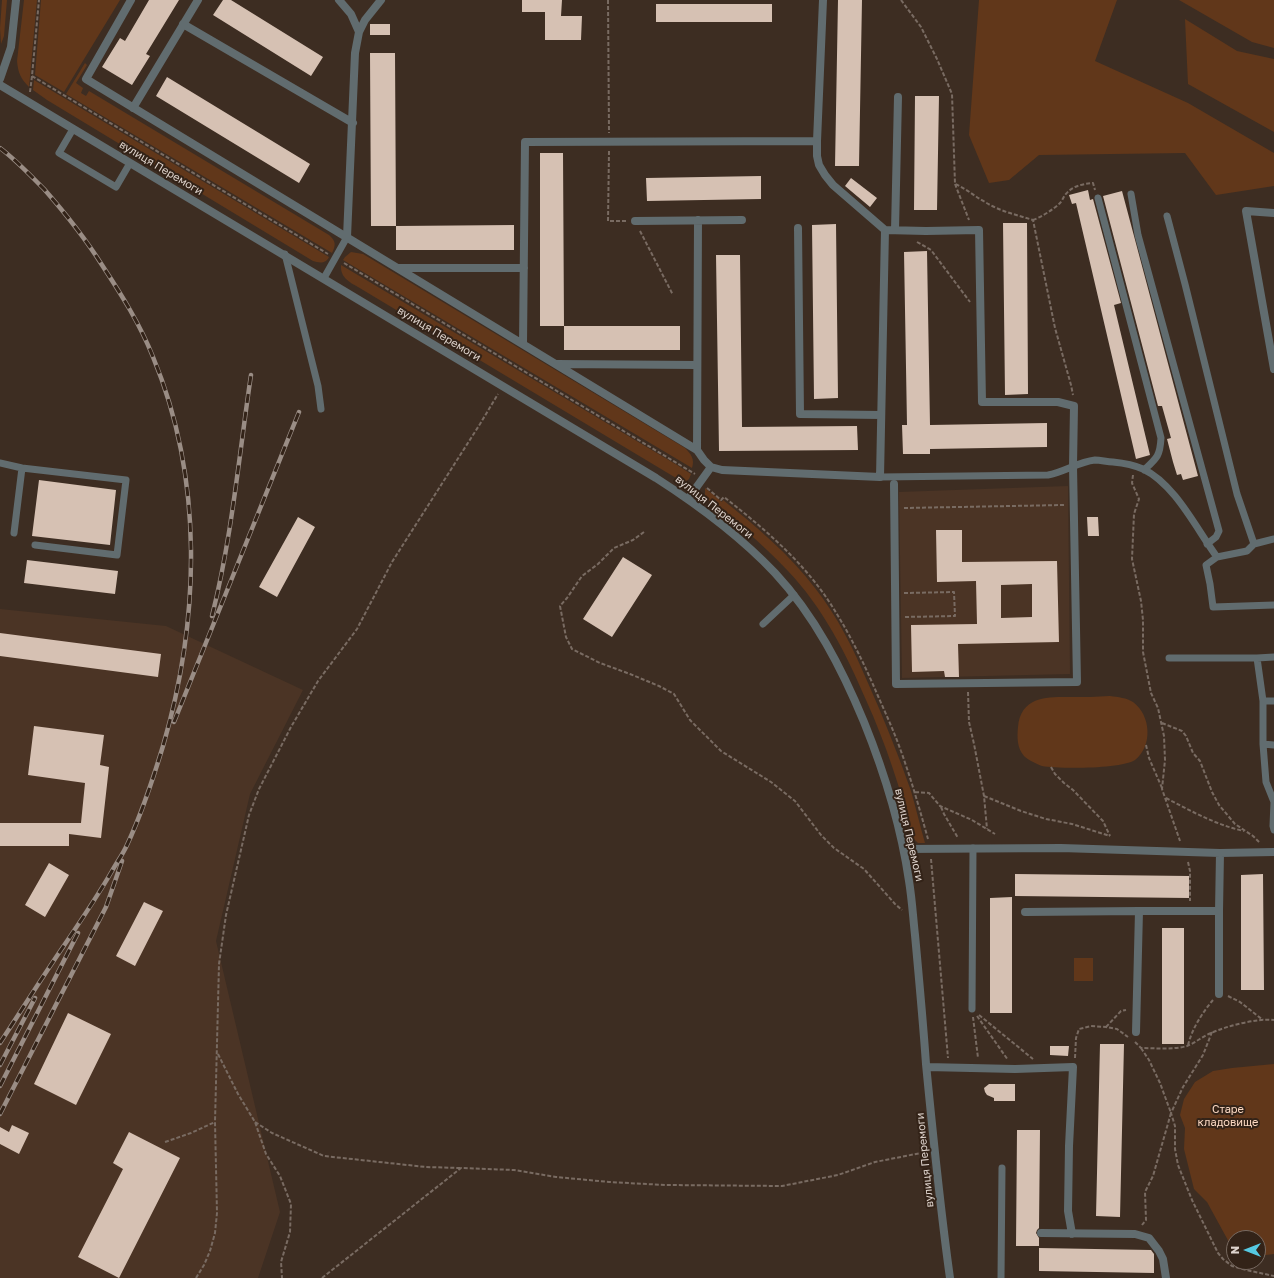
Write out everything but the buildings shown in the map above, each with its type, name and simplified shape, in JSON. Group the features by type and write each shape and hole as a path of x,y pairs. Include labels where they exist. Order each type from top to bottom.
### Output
{"street":[{"path":"0,79 12,47 16,0"},
{"path":"131,0 86,78 697,450 711,467 722,470 745,472 880,477 885,230"},
{"path":"133,108 198,0"},
{"path":"339,0 351,14 359,32"},
{"path":"348,237 355,53 359,32 365,20 381,0"},
{"path":"823,0 817,142 818,160 825,175 833,185 885,230 979,230 982,402 1058,402 1074,406 1073,466 1075,505 1077,682 896,684 894,484"},
{"path":"184,24 353,123"},
{"name":"вулиця Перемоги","path":"0,85 285,254 656,478 688,499 756,555 776,574 794,595 824,640 853,695 891,796 904,849 910,883 935,1150 950,1278"},
{"path":"898,97 899,230"},
{"path":"523,344 525,142 817,142"},
{"path":"1274,212 1246,211 1274,369"},
{"path":"697,450 698,220"},
{"path":"635,221 742,220"},
{"path":"798,228 800,414 881,415"},
{"path":"397,268 524,268"},
{"path":"556,364 697,365"},
{"path":"688,499 711,467"},
{"path":"904,849 1061,848 1220,853 1272,852"},
{"path":"1219,994 1220,853"},
{"path":"1136,1032 1139,911"},
{"path":"1025,912 1219,911"},
{"path":"927,1067 980,1069 1073,1067 1068,1211 1072,1234"},
{"path":"1041,1233 1135,1234 1149,1238 1163,1259 1166,1278"}],"lane":[{"path":"73,129 59,153 71,161 116,187 130,163"},
{"path":"1131,194 1138,235 1219,531 1216,538 1207,544"},
{"path":"1098,198 1161,438 1160,451 1156,458 1144,470"},
{"path":"1166,216 1185,284 1237,494 1254,544"},
{"path":"324,278 348,237"},
{"path":"285,254 318,386 321,409"},
{"path":"880,477 1048,475 1095,460 1120,463 1144,470 1159,479 1183,506 1217,557"},
{"path":"0,463 22,468 126,480 117,555 35,545"},
{"path":"14,533 22,468"},
{"path":"1274,539 1254,544 1247,551 1217,557 1206,565 1213,607 1274,604"},
{"path":"763,624 794,595"},
{"path":"1169,658 1274,657"},
{"path":"1257,658 1263,701 1263,744 1266,782 1274,802 1274,830"},
{"path":"1263,701 1274,702"},
{"path":"1263,744 1274,744"},
{"path":"972,1009 973,848"},
{"path":"1001,1278 1002,1168"}],"path":[{"path":"28,102 39,0"},
{"path":"608,0 608,221 635,221 673,295"},
{"path":"901,0 921,27 952,94 955,184 973,230"},
{"path":"32,76 689,470 702,480 706,487 721,500 724,497 755,521 795,559 825,596 843,623 867,670 898,744 915,792 930,849 948,1068"},
{"path":"955,184 966,189 986,203 1007,212 1033,220 1042,216 1060,203 1072,188 1082,184 1093,183 1098,198"},
{"path":"1033,220 1054,328 1071,385 1074,406"},
{"path":"899,230 932,250 960,291 980,316"},
{"path":"196,1278 210,1251 218,1213 215,1122 219,964 226,915 249,815 259,789 291,727 318,680 356,629 392,562 480,424 502,386"},
{"path":"1136,467 1132,477 1132,483 1139,499 1134,514 1132,559 1142,614 1143,652 1147,667 1148,680 1151,694 1158,708 1164,736 1165,760 1162,789"},
{"path":"902,508 1075,505"},
{"path":"644,532 633,540 614,548 598,564 582,576 560,606 566,637 572,649 600,663 659,686 674,694 690,720 721,751 771,782 795,800 821,834 830,843 864,869 895,904 913,920"},
{"path":"904,599 904,592 954,592 955,616 904,617 904,611"},
{"path":"968,684 968,722 974,744 984,796 987,829"},
{"path":"1162,723 1182,731 1186,736 1193,753 1200,762 1209,786 1219,805 1235,824 1253,836 1272,852"},
{"path":"1146,745 1148,758 1162,789 1190,871 1190,911"},
{"path":"984,796 1046,819 1072,824 1110,836 1103,821 1055,774 1052,767"},
{"path":"915,792 929,793 940,806 964,849"},
{"path":"1164,797 1216,823 1246,832"},
{"path":"940,806 995,834"},
{"path":"1187,1046 1190,1036 1207,1007 1219,994 1231,996 1263,1020"},
{"path":"1106,1027 1122,1011 1137,1007"},
{"path":"972,1009 1044,1068"},
{"path":"972,1009 980,1069"},
{"path":"972,1009 1015,1069"},
{"path":"1141,1048 1170,1048 1187,1046 1212,1032 1238,1024 1263,1020 1274,1020"},
{"path":"1073,1067 1076,1038 1079,1029 1091,1026 1106,1027 1117,1029 1129,1038"},
{"path":"1135,1234 1146,1220 1145,1192 1153,1176 1171,1112 1182,1087 1203,1055 1212,1032"},
{"path":"1135,1041 1149,1060 1160,1083 1175,1126 1175,1149 1178,1165 1192,1200 1218,1253 1232,1266 1274,1276"},
{"path":"217,1052 238,1094 255,1122 266,1154 280,1176 291,1204 290,1232 281,1262 282,1278"},
{"path":"165,1142 215,1122"},
{"path":"255,1122 272,1133 324,1156 426,1166 514,1170 556,1177 665,1185 782,1186 838,1175 875,1162 935,1150"},
{"path":"322,1278 461,1168"}],"shaded area":[{"path":"1068,486 1070,674 902,678 899,492"},
{"path":"0,609 166,626 303,690 250,794 216,941 280,1212 258,1278 0,1278"}],"green space":[{"path":"2,0 7,0 4,36 1,44 0,28"},
{"path":"24,0 37,0 29,87 20,76 17,61"},
{"path":"41,0 120,0 64,92 35,75"},
{"path":"979,0 1117,0 1095,61 1188,103 1274,153 1274,186 1216,195 1185,153 1039,155 1009,180 989,183 969,135"},
{"path":"1179,0 1274,0 1274,48 1252,42"},
{"path":"1185,19 1237,51 1274,59 1274,132 1188,84"},
{"path":"85,63 87,65 76,83 83,88 81,93 86,96 89,91 329,235 335,243 332,253 66,94"},
{"path":"34,80 329,257 328,259 322,262 313,261 47,100 33,90"},
{"path":"351,252 363,254 685,448 692,457 692,468 343,260"},
{"path":"341,265 677,465 691,474 689,479 685,482 681,481 351,283 342,273"},
{"path":"705,488 722,502 723,500 736,510 783,552 805,576 831,610 857,658 891,737 911,791 925,843 918,843 913,838 898,785 880,733 850,665 833,632 801,585 746,531 711,503 705,495"},
{"path":"1110,696 1133,702 1139,708 1146,722 1148,731 1145,747 1135,760 1128,763 1104,767 1050,767 1035,763 1024,756 1020,750 1018,742 1018,727 1020,717 1024,709 1030,704 1037,700 1053,697"},
{"path":"1074,958 1093,958 1093,981 1074,981"},
{"name":"Старе кладовище","path":"1274,1064 1274,1254 1266,1255 1266,1230 1226,1230 1226,1237 1207,1202 1194,1189 1184,1149 1185,1128 1180,1115 1184,1099 1195,1082 1213,1071"}],"railway":[{"path":"0,148 44,189 60,207 116,287 142,333 153,357 170,404 181,452 188,501 191,550 190,600 184,649 175,698 163,746 142,808 125,848 106,881 0,1043"},
{"path":"212,616 230,526 251,375"},
{"path":"174,722 299,412"},
{"path":"0,1114 106,907 122,861"},
{"path":"0,1086 78,933"},
{"path":"0,1065 35,998"}]}
